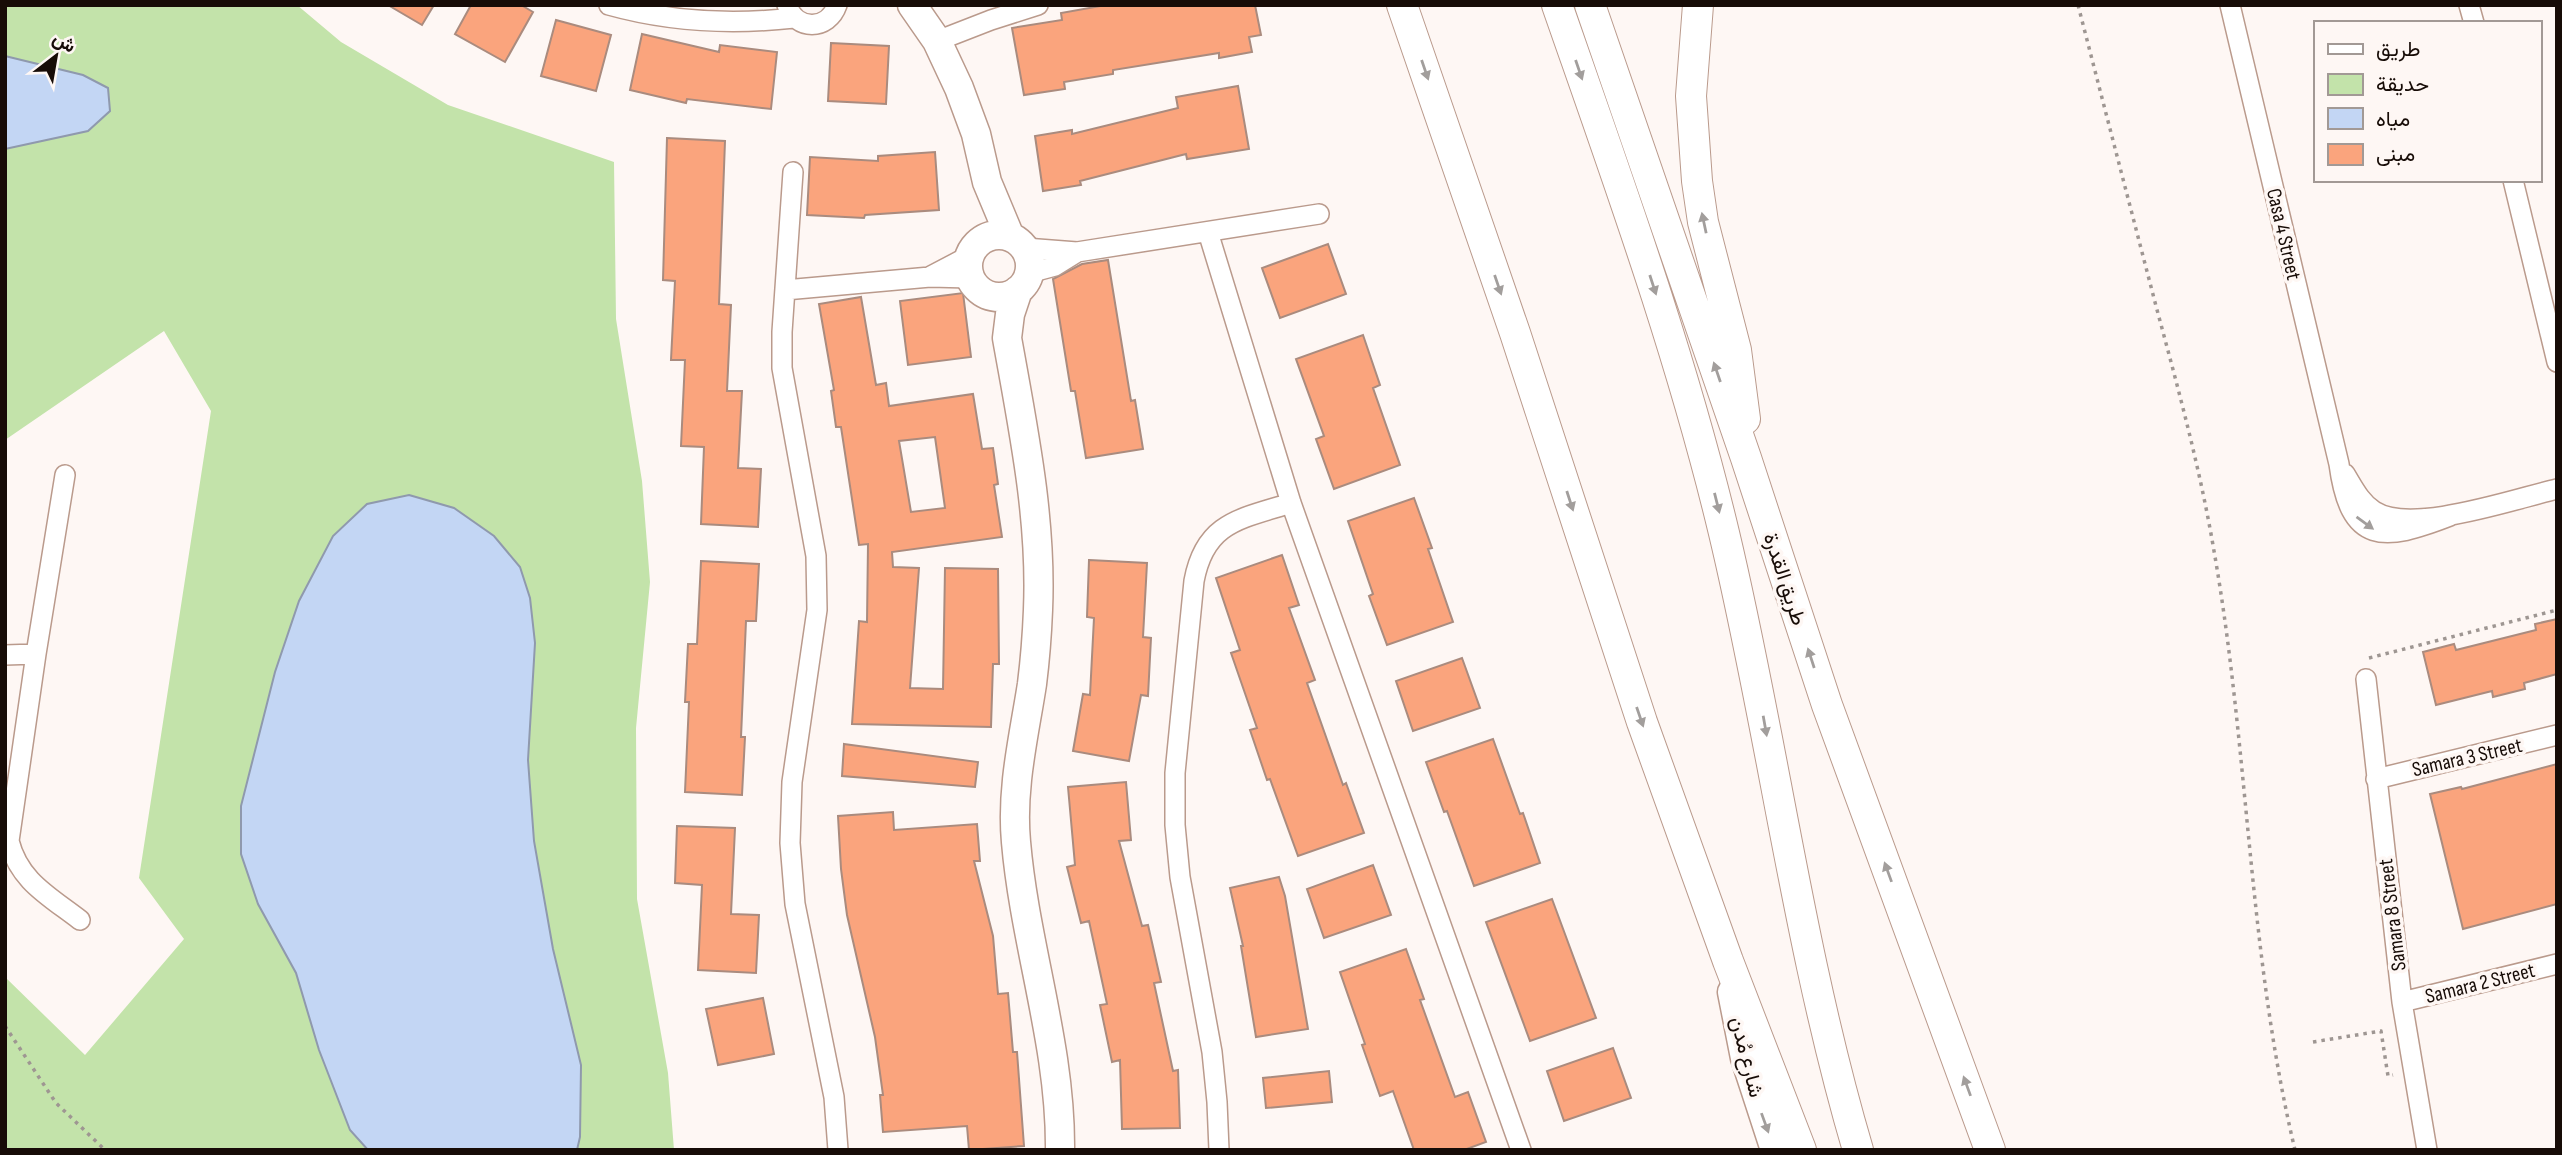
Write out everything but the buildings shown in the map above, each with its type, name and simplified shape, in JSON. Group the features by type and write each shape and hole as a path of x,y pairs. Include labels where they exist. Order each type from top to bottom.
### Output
{"main road":[{"path":"1402,5 1515,333 1642,722 1728,961 1801,1150"},
{"path":"1557,5 1638,238 1698,432 1745,623 1813,977 1858,1150"},
{"name":"طريق القدرة","path":"1590,5 1746,458 1827,705 1990,1150"},
{"path":"1698,5 1691,96 1697,181 1703,222 1736,350 1744,410 1746,458"}],"street":[{"path":"609,5 656,16 702,22 748,23 791,12 802,23 819,24 833,15 837,5"},
{"path":"912,5 937,41 959,88 976,134 987,182 998,264 1010,314 1007,338 1035,507 1039,558 1038,610 1032,682 1016,788 1015,840 1054,1056 1060,1150"},
{"path":"937,41 1038,5"},
{"name":"Casa 4 Street","path":"2230,5 2348,508 2360,522 2376,531 2394,534 2412,531 2450,516 2557,489"},
{"path":"793,172 782,368 816,556 817,610 792,782 790,843 795,904 834,1097 838,1150"},
{"path":"2513,182 2557,362"},
{"path":"785,290 930,276 998,264 1055,266 1077,252 1319,214"},
{"path":"1208,232 1290,503 1521,1150"},
{"path":"65,475 10,793 9,841 14,859 23,875 80,920"},
{"path":"1219,1150 1212,1052 1180,877 1175,825 1174,773 1194,581 1198,560 1208,541 1224,527 1290,503"},
{"path":"5,655 36,654"},
{"name":"Samara 8 Street","path":"2366,679 2402,1002 2427,1150"},
{"name":"Samara 3 Street","path":"2376,779 2557,736"},
{"name":"شارع مُدن","path":"1728,961 1745,1058 1775,1150"},
{"name":"Samara 2 Street","path":"2402,1002 2557,964"}],"path":[{"path":"2078,5 2184,407 2212,539 2230,661 2260,946 2295,1150"},
{"path":"2366,679 2364,659 2557,610"},
{"path":"5,1026 56,1103 104,1150"},
{"path":"2313,1042 2381,1031 2388,1076 2414,1073"}],"green space":[{"path":"5,5 297,5 341,42 448,105 614,162 616,319 642,481 650,582 636,728 637,899 668,1073 674,1150 5,1150 5,977 85,1055 184,939 139,878 211,411 164,331 5,440"}],"water":[{"path":"5,56 83,75 108,88 110,111 88,131 5,149"},
{"path":"409,495 454,508 494,536 520,567 530,598 535,643 528,760 534,841 553,949 581,1065 580,1137 577,1150 368,1150 350,1130 319,1050 296,973 258,904 241,854 241,806 275,672 299,601 333,536 367,504"}]}
